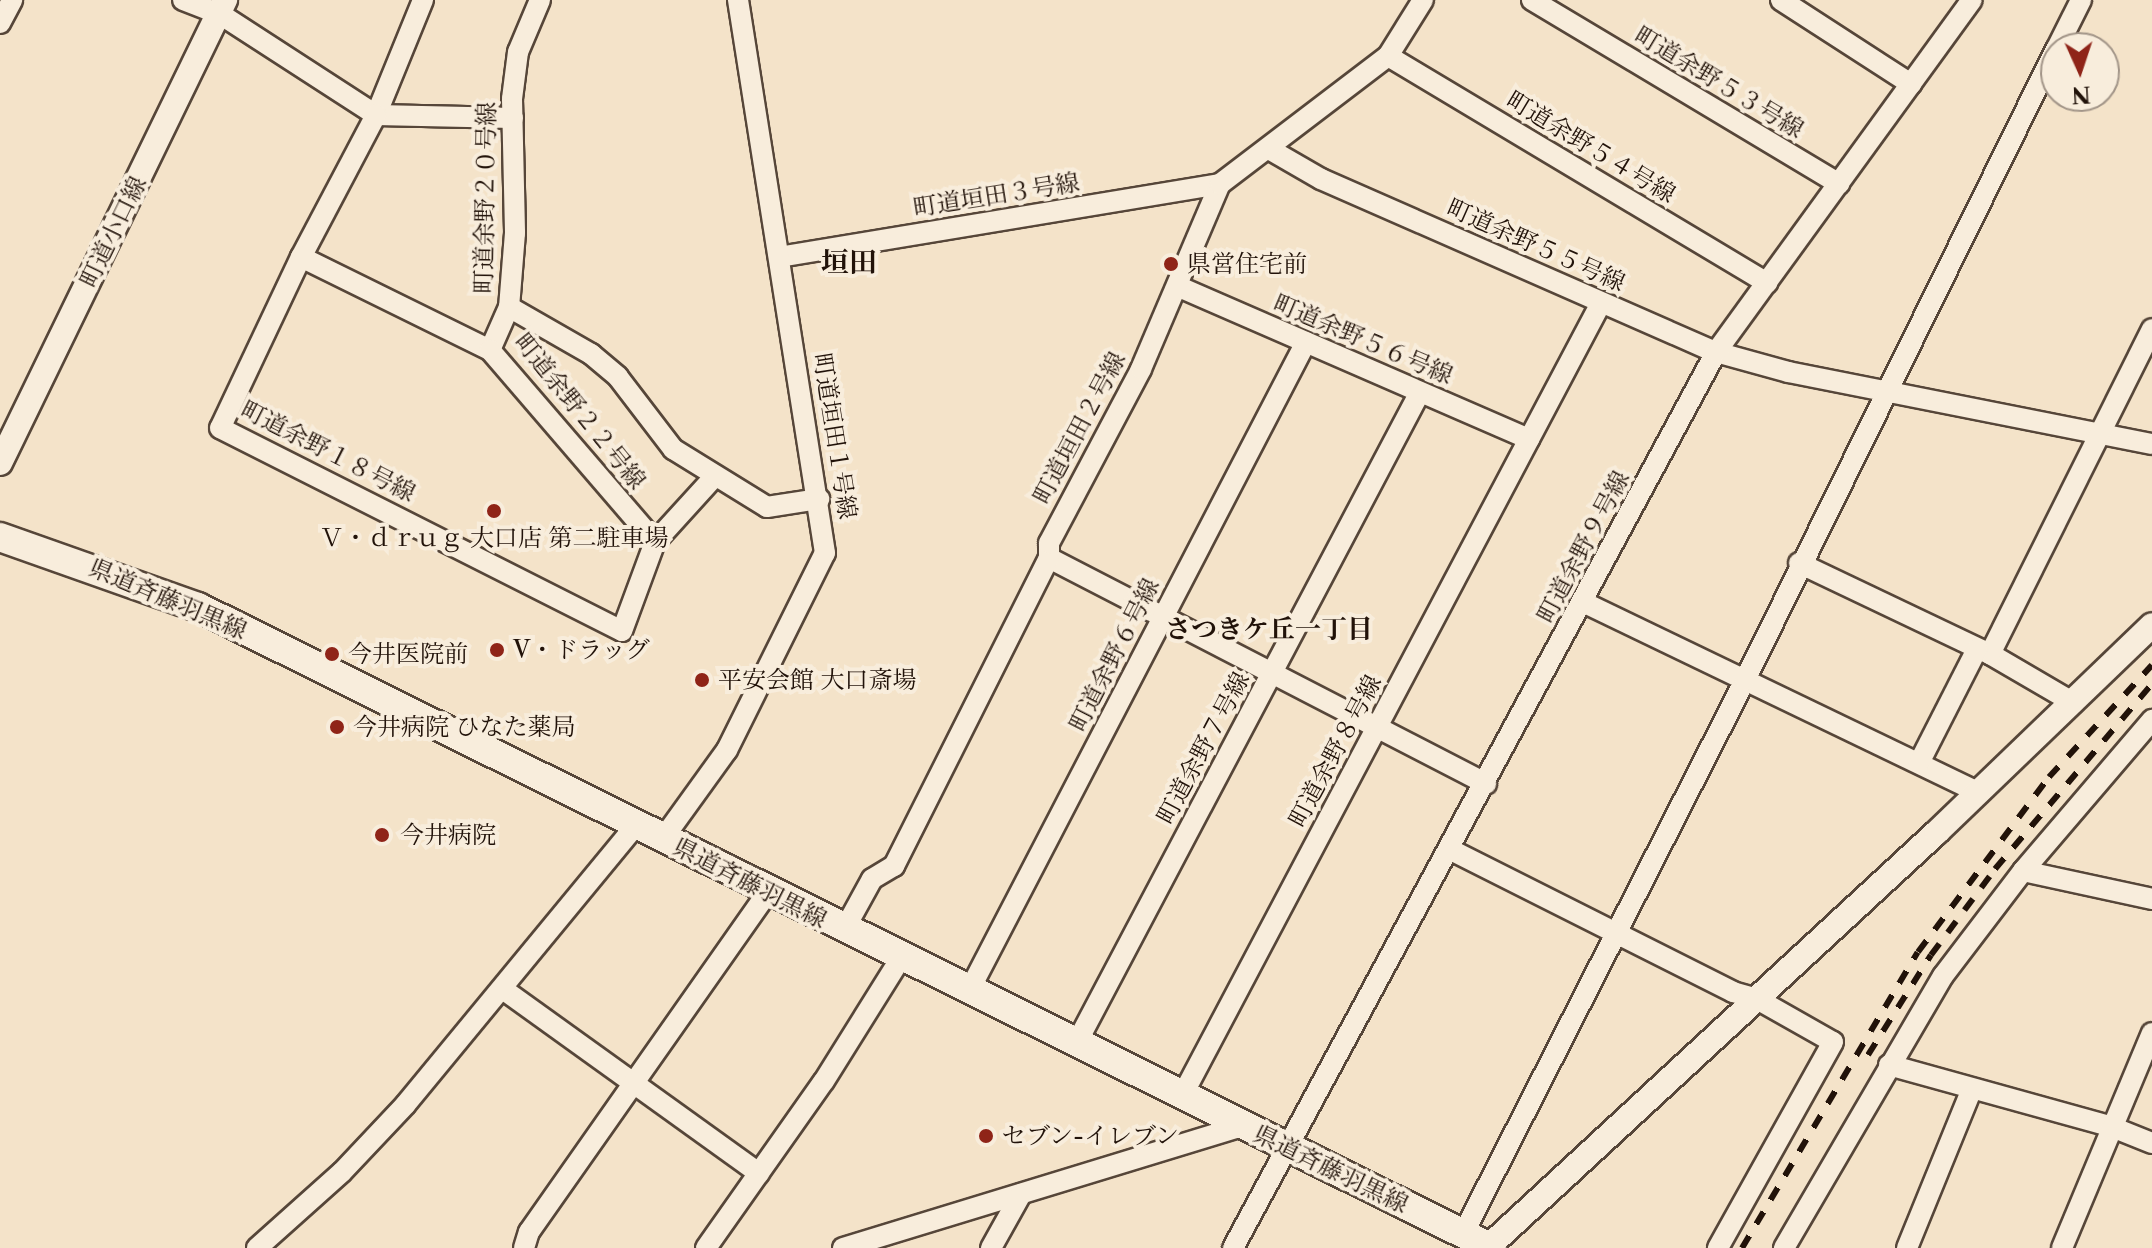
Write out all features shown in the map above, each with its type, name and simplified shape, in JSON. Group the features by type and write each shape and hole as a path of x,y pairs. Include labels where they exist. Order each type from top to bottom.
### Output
{"main road":[{"name":"県道斉藤羽黒線","path":"0,537 198,607 767,893 1483,1244"}],"street":[{"path":"0,23 12,0"},
{"path":"183,0 223,7 376,115 513,118"},
{"name":"町道余野１８号線","path":"423,0 376,115 301,257 220,428 622,631 655,542 715,476"},
{"name":"町道余野２０号線","path":"540,0 518,52 513,118 515,233 509,307 591,354 618,377 673,449 715,476 767,507 819,499"},
{"name":"町道垣田１号線","path":"662,840 727,750 819,573 826,544 738,0"},
{"path":"1220,184 1388,56 1423,0"},
{"name":"町道余野５３号線","path":"1532,0 1839,184"},
{"path":"1781,0 1911,84"},
{"name":"町道余野９号線","path":"1233,1248 1290,1149 1716,352 1972,0"},
{"path":"2064,32 2081,0"},
{"name":"町道小口線","path":"0,463 223,7"},
{"name":"町道余野５４号線","path":"1388,56 1767,283"},
{"path":"1483,1244 1615,933 1745,680 1799,563 2040,80"},
{"name":"町道余野５５号線","path":"1269,149 1321,179 1716,352 1788,372 2152,444"},
{"name":"町道垣田３号線","path":"779,257 1220,184"},
{"name":"町道垣田２号線","path":"844,930 872,879 894,866 1049,558 1049,543 1141,369 1220,184"},
{"path":"301,257 490,350"},
{"name":"町道余野５６号線","path":"1177,286 1529,439"},
{"name":"町道余野８号線","path":"1182,1096 1601,303"},
{"name":"町道余野２２号線","path":"509,307 490,350 655,542"},
{"path":"1919,763 1984,651 2101,432 2152,329"},
{"name":"町道余野６号線","path":"969,991 1306,342"},
{"name":"町道余野７号線","path":"1076,1044 1420,392"},
{"path":"1049,558 1486,784"},
{"path":"1799,563 1984,651 2074,703"},
{"path":"1583,602 1979,793"},
{"path":"1483,1244 1757,999 1979,793 2152,625"},
{"path":"1784,1248 1943,976 2023,871 2152,720"},
{"path":"257,1248 342,1172 504,990 635,826"},
{"path":"1451,850 1615,933 1757,999 1833,1042 1718,1248"},
{"path":"2023,871 2152,899"},
{"path":"524,1248 529,1232 767,893"},
{"path":"706,1248 824,1081 901,958"},
{"path":"504,990 759,1173"},
{"path":"2062,1248 2152,1033"},
{"path":"1889,1065 2112,1127 2152,1143"},
{"path":"1907,1248 1972,1089"},
{"path":"843,1248 1242,1126"},
{"path":"991,1248 1021,1194"}],"railway":[{"path":"1742,1248 1918,952 2049,777 2152,665"},
{"path":"1868,1055 1931,955 1995,869 2152,684"}],"place":[{"name":"県営住宅前","path":"1171,264"},
{"name":"Ｖ・ｄｒｕｇ 大口店 第二駐車場","path":"494,511"},
{"name":"V・ドラッグ","path":"497,650"},
{"name":"今井医院前","path":"332,654"},
{"name":"平安会館 大口斎場","path":"702,680"},
{"name":"今井病院 ひなた薬局","path":"337,727"},
{"name":"今井病院","path":"382,835"},
{"name":"セブン-イレブン","path":"986,1136"}],"district":[{"name":"垣田","path":"849,262"},
{"name":"さつきケ丘一丁目","path":"1269,630"}]}
